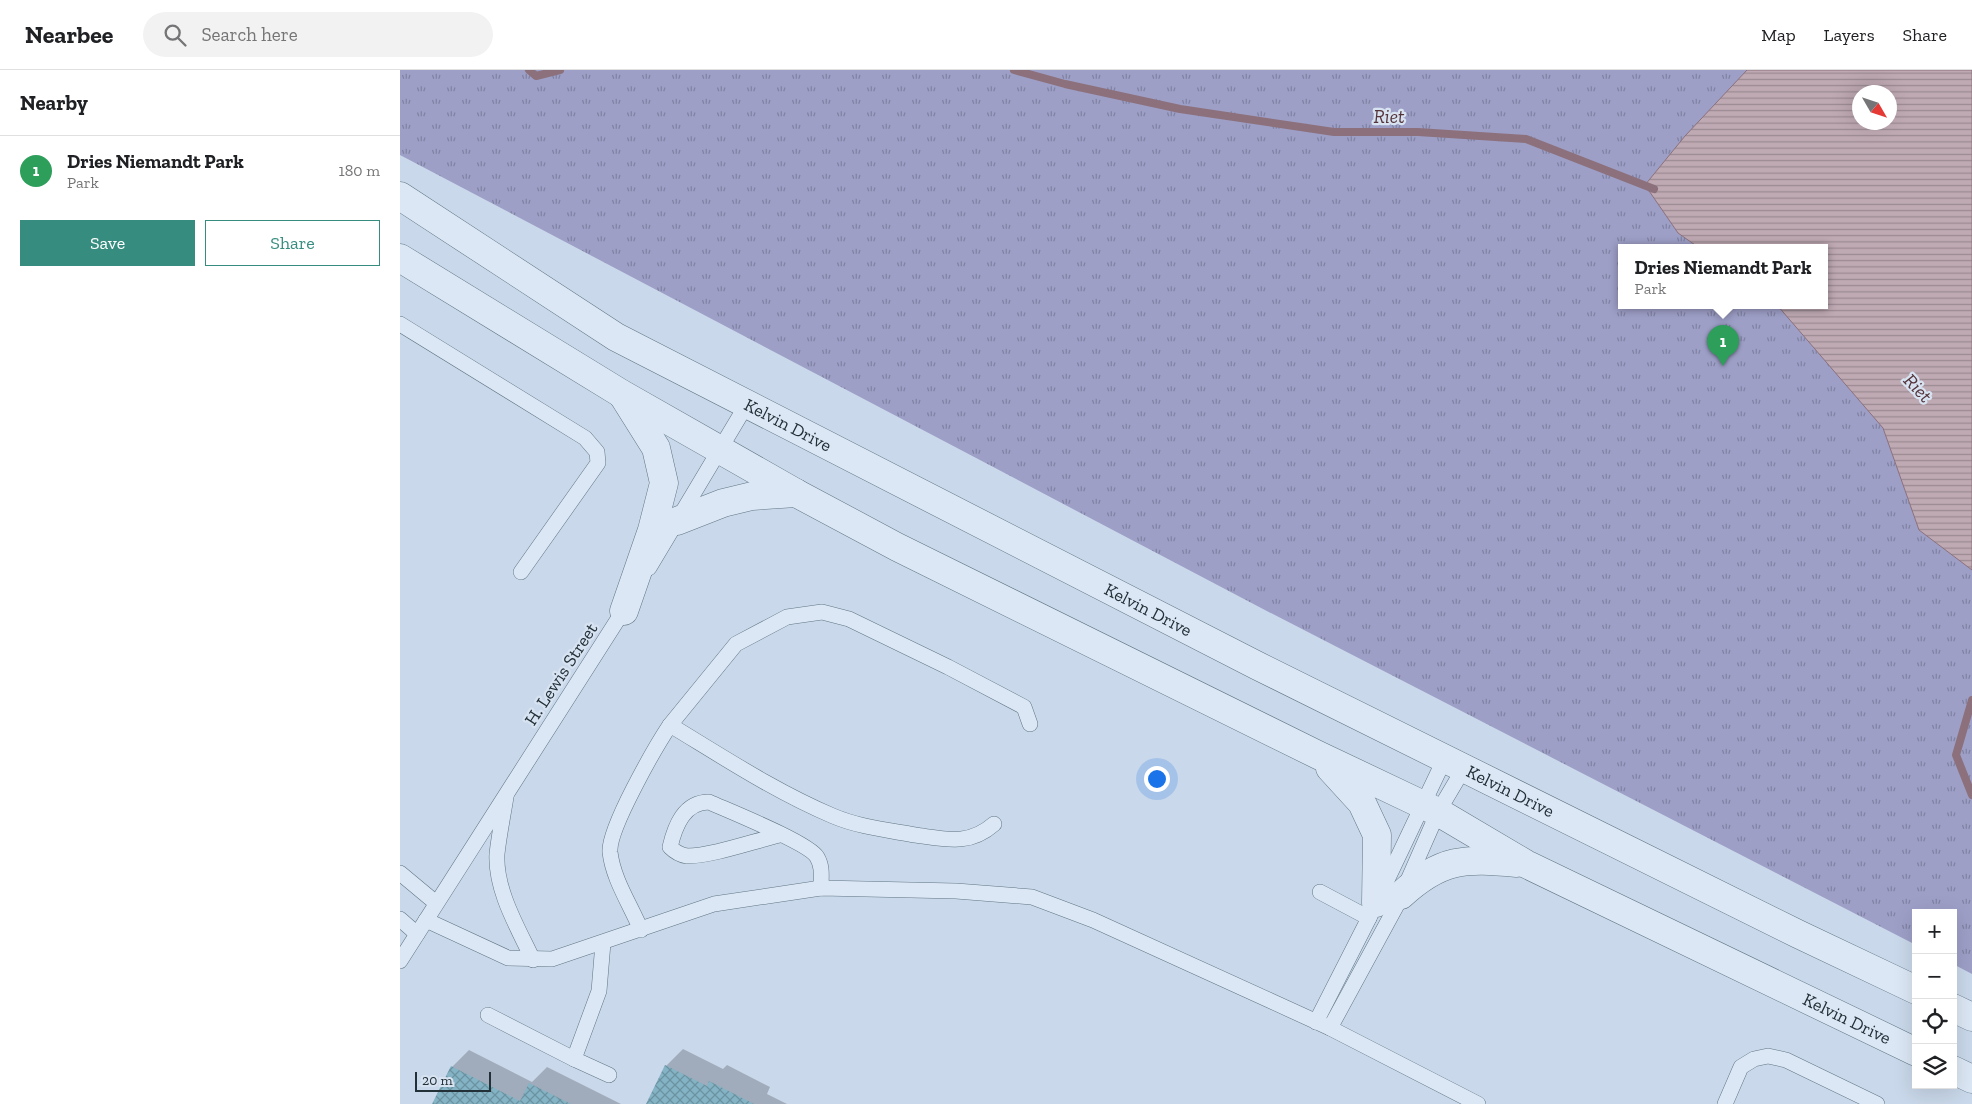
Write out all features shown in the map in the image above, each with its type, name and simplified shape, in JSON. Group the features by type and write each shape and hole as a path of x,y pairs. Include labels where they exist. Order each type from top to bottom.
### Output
{"street":[{"name":"Kelvin Drive","path":"400,196 616,337 1258,666 1798,934 1912,988"},
{"name":"Kelvin Drive","path":"400,258 622,394 796,493 897,547 1430,809 1526,864 1912,1050"},
{"path":"622,394 656,448 664,483 652,530 624,611"},
{"path":"677,521 723,503 752,496 796,493"},
{"path":"1318,755 1362,802 1370,817 1377,834 1382,905 1424,877 1445,866 1461,861 1482,860 1526,864"},
{"path":"1957,1010 1972,1017"},
{"path":"1957,1072 1972,1079"}],"lane":[{"path":"400,324 585,438 597,452 598,463 521,572"},
{"name":"H. Lewis Street","path":"400,961 507,791 624,611 747,404"},
{"path":"641,930 616,877 610,850 622,813 655,748 670,725 736,644 787,617 822,612 849,619 988,687 1024,707 1030,724"},
{"path":"670,725 754,776 834,816 870,827 949,840 983,834 994,824"},
{"path":"1316,1022 1382,905 1454,763"},
{"path":"1330,1028 1382,905 1454,763"},
{"path":"507,791 497,855 499,877 516,925 532,960"},
{"path":"780,835 687,856 676,853 670,848 678,823 690,806 700,802 709,802 780,835 816,855 822,868 821,888"},
{"path":"400,873 436,903"},
{"path":"426,920 508,958 532,960 552,959 714,904 821,888 956,891 1032,897 1093,920 1330,1028 1478,1104"},
{"path":"1320,892 1382,905"},
{"path":"400,919 417,934"},
{"path":"574,1059 599,992 603,943"},
{"path":"488,1015 609,1075"},
{"path":"1725,1104 1741,1067 1754,1059 1768,1056 1786,1060 1877,1104"}],"green space":[{"path":"400,70 1972,70 1972,974 1957,966 1957,909 1912,909 1912,943 1263,609 400,155"}],"water":[{"path":"1747,70 1972,70 1972,570 1919,530 1883,428 1780,309 1828,309 1828,244 1694,244 1678,233 1645,185 1685,136"}],"building":[{"path":"665,1065 707,1086 709,1081 754,1104 646,1104"},
{"path":"451,1066 520,1101 529,1083 571,1104 432,1104"}],"waterway":[{"name":"Riet","path":"529,70 536,76 560,70"},
{"name":"Riet","path":"1014,70 1065,84 1180,109 1334,132 1418,132 1526,139 1654,189"},
{"name":"Riet","path":"1972,700 1956,755 1972,795"}],"place":[{"name":"Dries Niemandt Park","path":"1723,366"}]}
